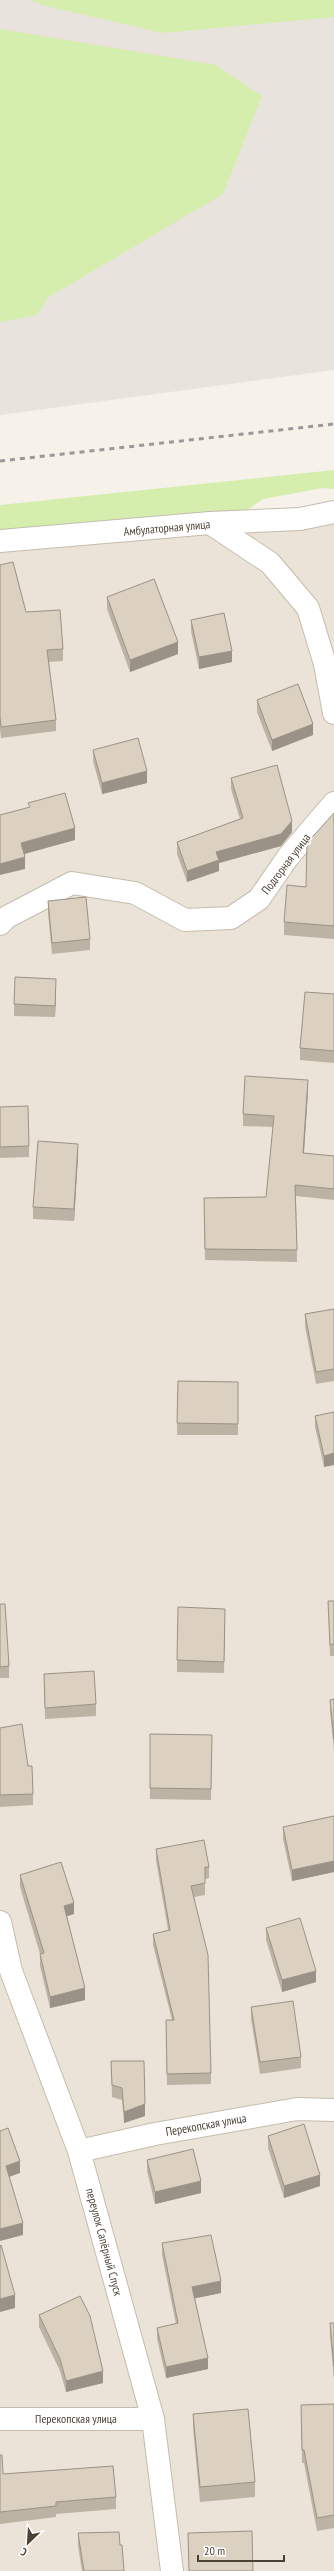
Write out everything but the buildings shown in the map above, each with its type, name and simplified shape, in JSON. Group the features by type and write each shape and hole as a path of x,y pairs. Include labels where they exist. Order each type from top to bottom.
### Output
{"street":[{"name":"Амбулаторная улица","path":"0,541 210,523 300,519 334,512"},
{"path":"210,523 270,563 308,608 326,664 334,713"},
{"name":"Подгорная улица","path":"3,920 72,883 135,893 185,920 231,918 259,899 288,857 334,803"},
{"name":"переулок Сапёрный Спуск","path":"0,1922 11,1971 79,2151 153,2419 172,2571"},
{"name":"Перекопская улица","path":"79,2151 155,2134 290,2110 334,2110"},
{"name":"Перекопская улица","path":"0,2419 153,2419"}],"shaded area":[{"path":"0,0 334,0 334,370 0,415"},
{"path":"334,514 334,2571 0,2571 0,540"}],"green space":[{"path":"29,0 334,0 334,17 163,33 50,7"},
{"path":"0,29 216,65 262,96 223,194 49,297 37,315 0,322"},
{"path":"334,470 334,489 323,488 263,499 230,522 0,541 0,505"}],"railway":[{"path":"0,461 334,424"}]}
